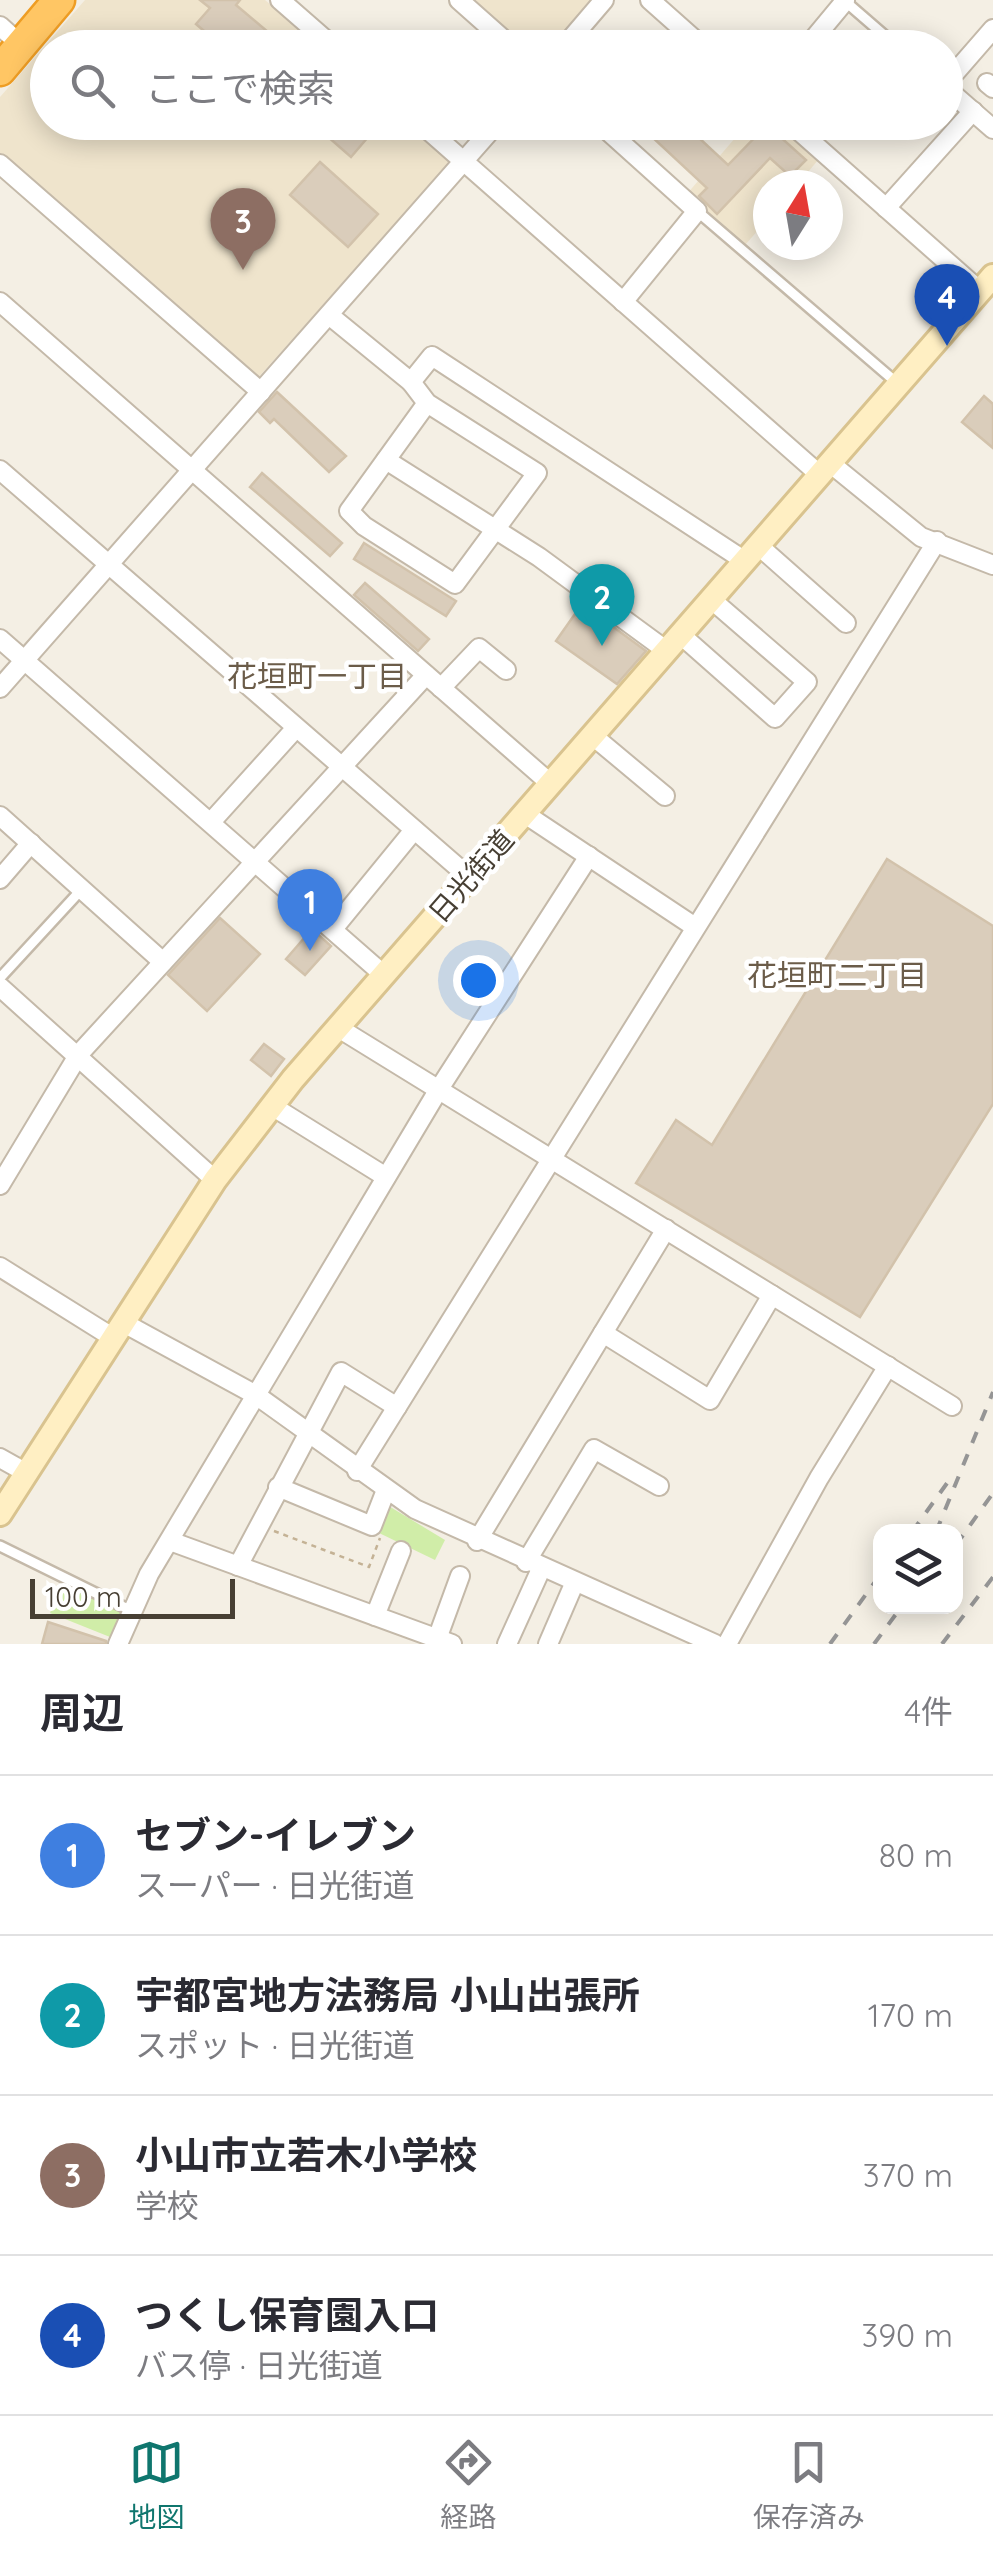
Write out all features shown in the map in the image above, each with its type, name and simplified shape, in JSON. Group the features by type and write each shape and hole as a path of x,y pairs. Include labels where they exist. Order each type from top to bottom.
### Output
{"highway":[{"path":"0,70 10,36 59,0"}],"main road":[{"name":"日光街道","path":"0,1514 215,1180 272,1106 987,284"}],"street":[{"path":"280,0 314,30"},
{"path":"459,0 493,30"},
{"path":"578,30 604,0"},
{"path":"650,0 684,30"},
{"path":"821,30 845,0"},
{"path":"963,65 993,29"},
{"path":"963,101 993,129"},
{"path":"963,122 973,111"},
{"path":"437,140 622,302 825,469 922,537 993,565"},
{"path":"0,688 483,140"},
{"path":"618,140 697,210 622,302"},
{"path":"809,140 886,208 987,284"},
{"path":"886,208 947,140"},
{"path":"0,164 261,392"},
{"path":"0,302 551,784"},
{"path":"329,314 411,382 427,403 537,473 456,584 348,512 427,403"},
{"path":"411,382 432,356 752,553 846,623"},
{"path":"386,460 674,643 775,718 807,682 712,600"},
{"path":"0,470 469,877"},
{"path":"357,1472 938,541"},
{"path":"0,639 384,974"},
{"path":"441,688 479,648 506,670"},
{"path":"0,1185 79,1054 426,675"},
{"path":"211,822 296,729"},
{"path":"594,736 665,796"},
{"path":"525,814 695,928"},
{"path":"0,816 163,962"},
{"path":"333,929 414,830"},
{"path":"0,879 31,843"},
{"path":"118,1644 170,1541 386,1177 590,856"},
{"path":"0,986 215,1180"},
{"path":"337,1027 952,1406"},
{"path":"272,1106 386,1177"},
{"path":"477,1541 666,1230"},
{"path":"0,1267 116,1330 256,1395 357,1472 477,1541 715,1644"},
{"path":"603,1333 710,1400 772,1295"},
{"path":"727,1644 819,1478 888,1366"},
{"path":"238,1566 341,1372 397,1406"},
{"path":"507,1644 533,1566 594,1449 659,1486"},
{"path":"0,1458 25,1472"},
{"path":"278,1487 372,1526 386,1490"},
{"path":"170,1541 445,1641 460,1576"},
{"path":"375,1616 402,1551"},
{"path":"548,1644 574,1584"}],"lane":[{"path":"845,0 879,30"},
{"path":"697,210 899,384"},
{"path":"0,978 82,889"},
{"path":"0,1546 132,1611"}],"path":[{"path":"258,1526 369,1566 382,1534"}],"shaded area":[{"path":"85,0 265,0 301,30 59,30"},
{"path":"467,0 595,0 569,30 501,30"},
{"path":"30,63 30,140 429,140 452,160 256,380 0,155 0,97"},
{"path":"733,140 796,140 819,159 810,170 753,170 753,236 745,245 686,195"}],"green space":[{"path":"387,1505 445,1540 435,1560 377,1532"},
{"path":"63,1581 127,1612 115,1639 50,1613"}],"building":[{"path":"200,0 240,0 236,5 266,30 203,30 196,24 210,8"},
{"path":"332,140 366,140 351,157"},
{"path":"655,140 701,140 728,165 752,140 784,140 806,160 796,170 783,170 770,158 759,170 753,170 753,176 717,214 699,196 707,188"},
{"path":"320,162 378,214 348,247 290,195"},
{"path":"277,392 346,456 329,472 274,419 270,423 259,412"},
{"path":"984,396 993,404 993,448 962,422"},
{"path":"262,473 342,543 330,556 250,487"},
{"path":"364,543 456,601 446,616 354,559"},
{"path":"365,583 429,639 418,651 354,595"},
{"path":"582,604 646,651 617,684 556,641"},
{"path":"887,859 993,926 993,1104 860,1317 636,1183 676,1120 712,1145"},
{"path":"220,918 260,954 207,1011 168,975"},
{"path":"312,929 331,946 305,975 286,959"},
{"path":"264,1044 284,1059 271,1076 251,1060"},
{"path":"48,1622 106,1641 106,1644 42,1644"}],"railway":[{"path":"939,1524 993,1392"},
{"path":"918,1524 950,1479"},
{"path":"963,1535 993,1493"},
{"path":"942,1644 993,1577"},
{"path":"830,1644 873,1585"},
{"path":"874,1644 896,1614"}],"place":[{"name":"小山市立若木小学校","path":"243,270"},
{"name":"つくし保育園入口","path":"947,346"},
{"name":"宇都宮地方法務局 小山出張所","path":"602,646"},
{"name":"セブン-イレブン","path":"310,951"}],"district":[{"name":"花垣町一丁目","path":"317,677"},
{"name":"花垣町二丁目","path":"837,976"}]}
